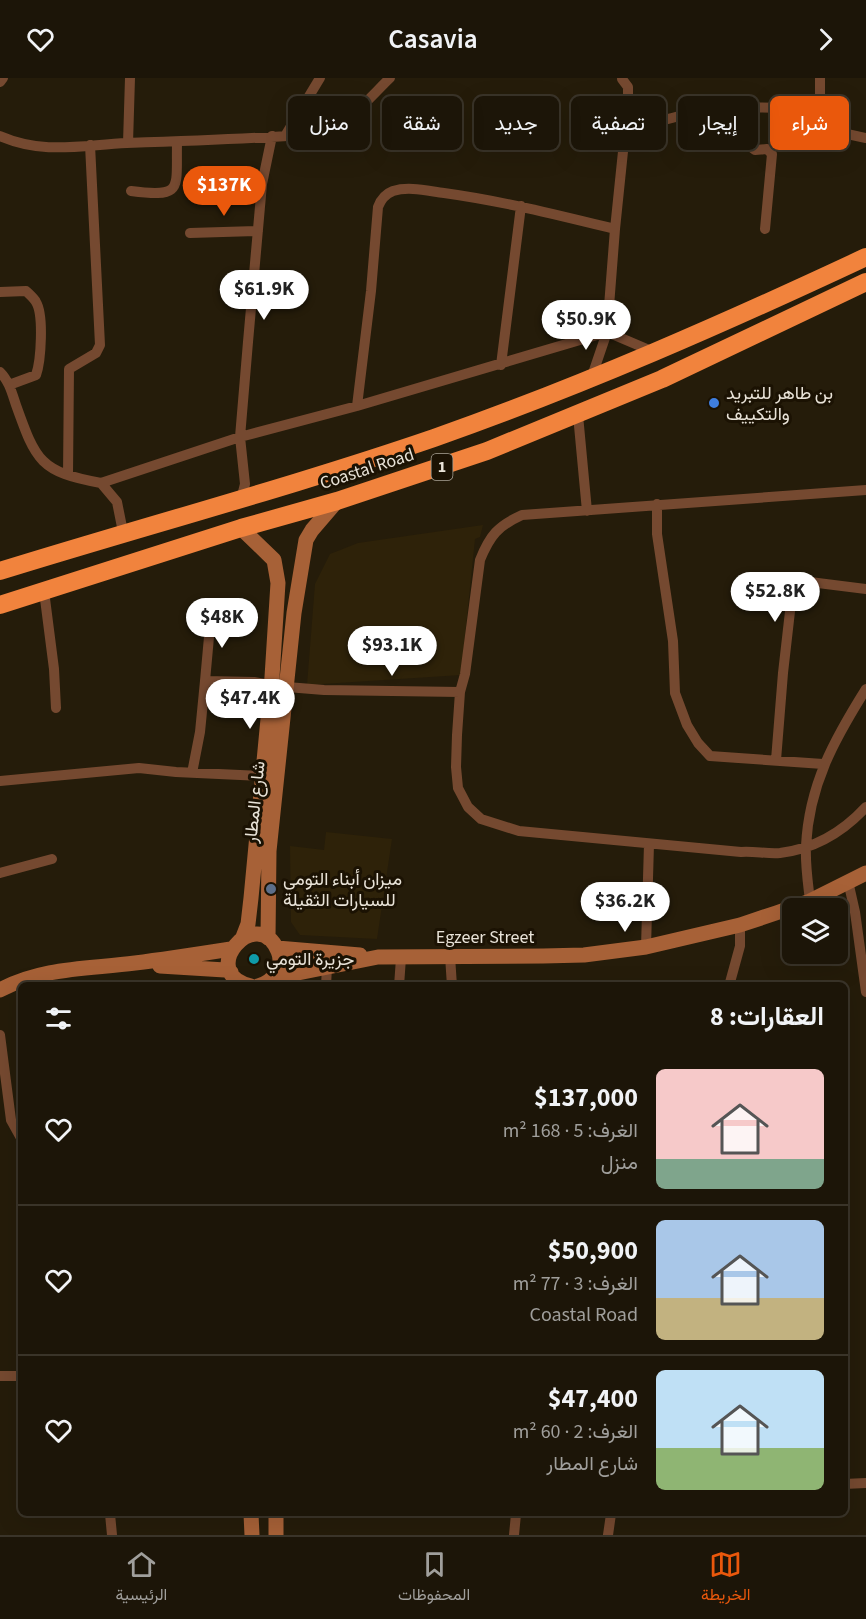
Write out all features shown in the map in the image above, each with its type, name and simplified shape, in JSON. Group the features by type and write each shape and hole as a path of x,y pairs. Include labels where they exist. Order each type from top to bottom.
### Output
{"highway":[{"name":"Coastal Road","path":"0,571 123,532 242,500 432,438 591,380 759,307 866,257"},
{"name":"Coastal Road","path":"0,605 241,528 337,501 487,451 662,379 866,282"}],"street":[{"path":"0,82 3,78"},
{"path":"128,143 130,78"},
{"path":"285,136 320,78"},
{"path":"0,136 38,147 58,149 90,145 177,143 328,132 339,125 390,78"},
{"path":"628,96 628,87 623,78 634,78"},
{"path":"820,78 820,96"},
{"path":"849,134 866,138"},
{"path":"242,500 245,484 240,437 262,184 272,136"},
{"path":"132,190 159,195 170,192 175,186 177,143"},
{"path":"68,475 69,371 73,365 96,353 100,345 90,145"},
{"path":"758,150 767,149 772,154 765,229"},
{"path":"591,380 608,332 623,150"},
{"path":"357,406 371,291 378,207 382,198 392,191 404,189 458,195 521,206 615,229"},
{"path":"501,365 521,206"},
{"path":"190,233 258,231"},
{"path":"0,292 26,291 37,303 40,318 40,347 36,375 9,384"},
{"path":"0,372 9,384 31,445 38,457 51,469 101,483 240,437 501,365 608,332 655,352"},
{"path":"578,415 587,511"},
{"path":"101,483 117,502 123,532"},
{"path":"866,490 522,515 507,522 495,531 486,544 480,560 465,674 460,692 456,767 458,788 468,807 481,819 519,831 614,838 649,844 778,853 806,848 836,835 866,807"},
{"name":"شارع المطار","path":"272,943 270,851 294,613 306,540 337,501"},
{"path":"657,504 660,563 673,641 675,693 687,725 698,744 710,756 823,764"},
{"name":"شارع المطار","path":"241,528 274,560 278,583 250,907 248,924 243,937"},
{"path":"776,760 793,585 795,582 802,581 866,589"},
{"path":"44,591 54,669 56,708"},
{"path":"275,611 294,613"},
{"path":"192,773 200,732 211,615"},
{"path":"205,681 254,681 270,685"},
{"path":"287,687 324,690 460,692"},
{"path":"810,898 806,848 808,821 823,764 845,722 866,689"},
{"path":"0,781 128,768 262,776"},
{"path":"646,947 649,844"},
{"path":"0,873 52,859"},
{"name":"Egzeer Street","path":"816,898 866,873"},
{"path":"848,881 860,912 866,992"},
{"name":"Egzeer Street","path":"265,982 378,957 584,955 646,947 740,925 782,911"},
{"path":"730,982 740,946 740,925"},
{"path":"231,972 228,960 231,949 243,937 255,935 272,943 378,957"},
{"path":"260,982 277,971 279,963 272,943"},
{"path":"1,987 56,972 133,964 231,949"},
{"path":"450,956 452,982"},
{"path":"399,982 401,958"},
{"path":"133,964 225,970 253,982"},
{"path":"326,982 327,967"},
{"path":"0,1035 11,1120 18,1133"},
{"path":"0,1376 18,1376"},
{"path":"848,1484 866,1484"},
{"path":"110,1516 112,1535"},
{"path":"251,1516 252,1535"},
{"path":"276,1516 276,1535"},
{"path":"514,1535 516,1516"},
{"path":"608,1535 611,1516"}],"shaded area":[{"path":"483,525 480,537 475,539 461,675 307,685 315,584 330,554 358,543"},
{"path":"326,832 392,839 377,939 300,935 291,922 290,846 324,850"}],"place":[{"name":"بن طاهر للتبريد والتكييف","path":"714,403"},
{"name":"ميزان أبناء التومي للسيارات الثقيلة","path":"271,889"},
{"name":"جزيرة التومي","path":"254,959"}]}
